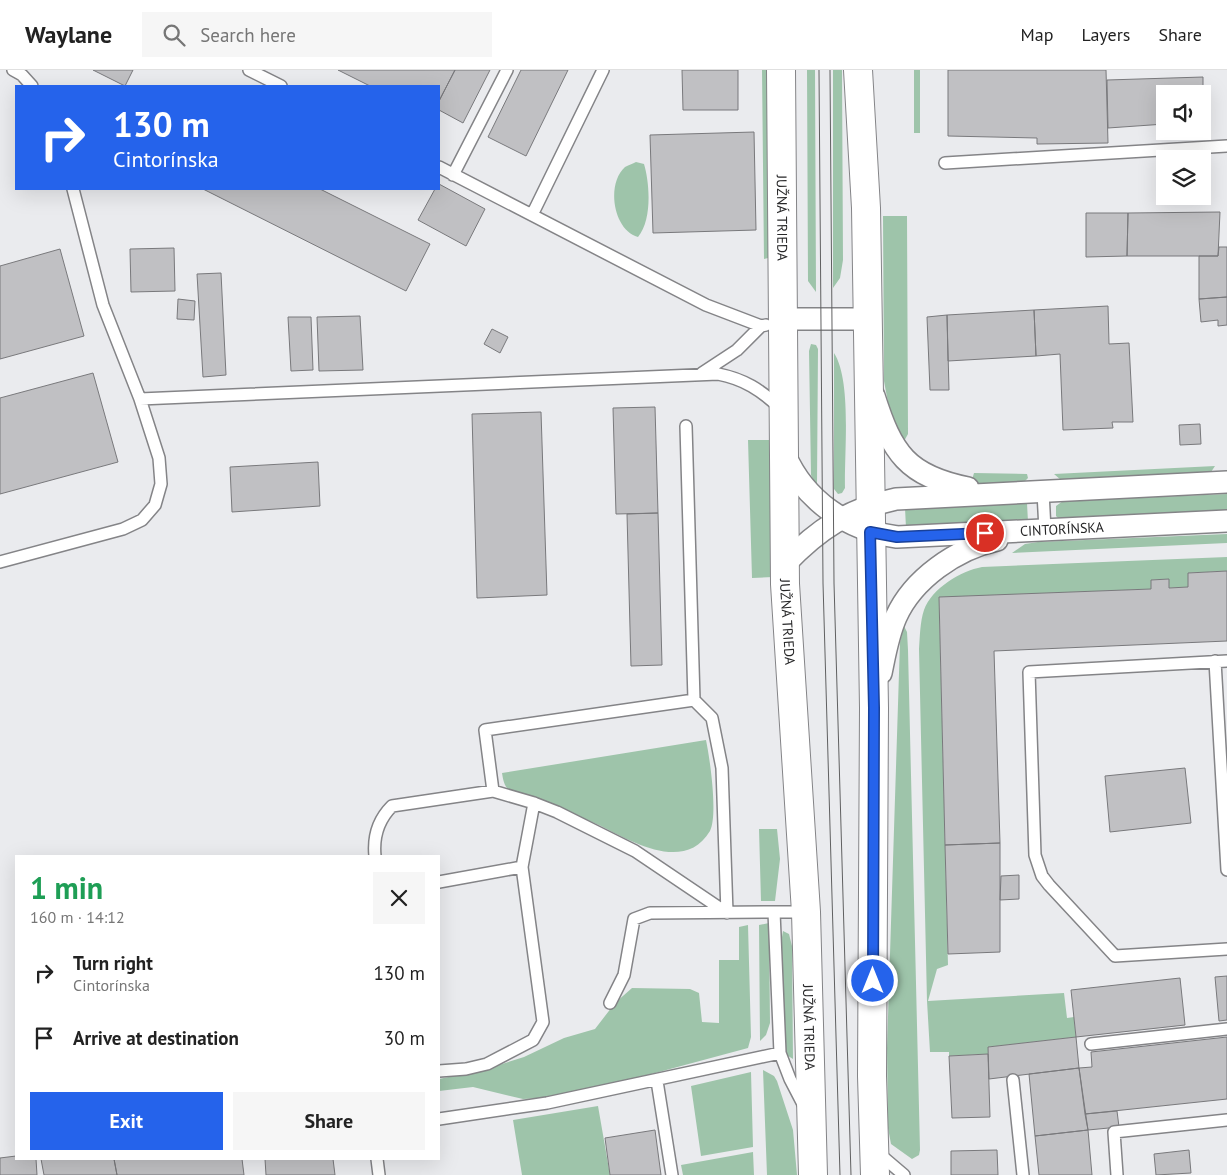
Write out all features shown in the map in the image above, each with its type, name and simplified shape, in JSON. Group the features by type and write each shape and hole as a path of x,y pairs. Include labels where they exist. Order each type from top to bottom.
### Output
{"street":[{"name":"JUŽNÁ TRIEDA","path":"781,70 771,323 783,411 785,564 806,912 813,1175"},
{"path":"858,70 866,208 874,708 872,1076 874,1162"},
{"path":"771,323 868,319"},
{"path":"869,383 885,430 894,446 913,467 937,481 998,494"},
{"name":"CINTORÍNSKA","path":"783,450 793,472 806,491 842,518 870,532 897,537 1227,521"},
{"path":"785,564 801,548 842,518 870,505 896,499 1227,482"},
{"path":"874,708 892,628 911,591 943,564 970,548 1042,530"}],"lane":[{"path":"13,70 22,75 31,85"},
{"path":"249,70 279,85"},
{"path":"454,175 507,70"},
{"path":"532,215 603,70"},
{"path":"945,163 1227,146"},
{"path":"440,168 706,305 771,323"},
{"path":"0,562 123,529 142,520 155,505 161,484 159,458 140,399 103,305 73,190"},
{"path":"701,374 737,350 771,323"},
{"path":"140,399 718,374 740,380 758,388 783,411"},
{"path":"686,426 694,700 712,718 722,768 727,913"},
{"path":"1042,530 1043,492"},
{"path":"1227,661 1029,672 1036,855 1042,876 1115,956 1227,948"},
{"path":"1215,662 1227,870"},
{"path":"493,791 485,730 694,700"},
{"path":"375,855 374,847 380,818 392,806 493,791 557,812 635,851 727,913"},
{"path":"440,1071 466,1069 487,1064 533,1040 543,1022 522,867 534,803"},
{"path":"440,882 522,867"},
{"path":"610,1003 624,974 634,919 650,912 806,912"},
{"path":"774,912 780,1053 790,1079 812,1121"},
{"path":"1090,1044 1227,1029"},
{"path":"440,1119 547,1102 657,1081 780,1053"},
{"path":"1013,1080 1023,1175"},
{"path":"657,1081 672,1175"},
{"path":"1117,1175 1114,1132 1227,1120"},
{"path":"377,1160 379,1175"},
{"path":"874,1162 904,1175"}],"green space":[{"path":"762,70 768,70 768,258 764,259"},
{"path":"807,70 815,70 816,292 808,281"},
{"path":"833,70 842,70 843,260 840,278 833,288"},
{"path":"914,70 920,70 920,133 914,133"},
{"path":"636,162 644,164 648,181 648,212 643,230 638,237 629,233 623,226 615,206 614,195 619,175 625,167"},
{"path":"883,216 907,216 908,434 903,443 893,421 884,381"},
{"path":"811,344 816,345 818,349 817,483 815,484 811,475 809,351"},
{"path":"834,353 840,365 843,381 846,418 845,488 842,493 838,494 834,489"},
{"path":"748,440 770,440 773,577 752,578"},
{"path":"1215,466 1211,472 1061,480 1054,474"},
{"path":"974,473 1027,474 1028,478 1023,483 971,483"},
{"path":"1227,494 1227,513 1060,520 1056,516 1056,506 1063,501"},
{"path":"1027,503 1028,522 906,528 905,508"},
{"path":"1227,534 1227,543 1012,553 1025,544 1038,542"},
{"path":"1227,557 1227,571 1189,573 1188,587 1169,588 1169,579 1151,580 1151,589 939,598 948,965 937,969 928,1001 1064,993 1067,1018 1074,1017 1076,1037 989,1047 988,1054 949,1056 949,1052 930,1052 927,1001 919,649 920,629 924,610 928,602 948,582 965,572 982,567"},
{"path":"904,626 907,632 908,650 920,1150 919,1155 912,1159 891,1144 888,1128 887,1048 900,642"},
{"path":"706,740 713,800 712,823 710,831 699,844 687,850 673,852 643,846 556,806 514,793 506,786 502,775 502,773"},
{"path":"759,829 777,829 780,859 775,901 761,901"},
{"path":"769,923 770,1023 766,1035 760,1041 759,925"},
{"path":"748,925 751,1037 748,1048 618,1083 543,1098 523,1099 473,1087 440,1091 440,1079 483,1070 524,1057 564,1038 595,1029 615,1003 632,988 690,989 699,993 702,1022 719,1023 719,960 739,960 739,927"},
{"path":"783,931 789,934 792,946 793,1059 785,1054 781,943"},
{"path":"763,1070 774,1076 777,1081 793,1130 797,1175 767,1175"},
{"path":"751,1072 753,1147 701,1156 691,1086"},
{"path":"598,1106 610,1175 522,1175 513,1120"},
{"path":"753,1152 754,1175 683,1175 681,1165"}],"building":[{"path":"93,70 133,70 126,85"},
{"path":"338,70 455,70 440,99 440,85 368,85"},
{"path":"455,70 490,70 463,123 440,111 440,99"},
{"path":"521,70 568,70 526,156 488,137"},
{"path":"682,70 738,70 738,110 683,110"},
{"path":"948,70 1106,70 1108,143 1037,144 1037,138 948,136"},
{"path":"1203,77 1203,85 1156,85 1156,125 1108,128 1107,80"},
{"path":"754,132 756,230 653,233 650,135"},
{"path":"440,185 485,209 466,246 418,220 434,190 440,190"},
{"path":"205,190 322,190 430,244 406,291"},
{"path":"1220,212 1218,256 1127,256 1128,213"},
{"path":"1086,213 1128,213 1127,256 1086,257"},
{"path":"1219,247 1227,247 1227,297 1199,299 1199,256 1218,256"},
{"path":"174,248 175,291 131,292 130,249"},
{"path":"60,249 84,336 0,359 0,266"},
{"path":"221,273 226,375 203,377 197,274"},
{"path":"1227,297 1227,325 1218,326 1218,320 1201,322 1199,299"},
{"path":"178,299 195,301 194,320 177,319"},
{"path":"1108,306 1109,344 1129,343 1133,422 1112,422 1113,428 1063,430 1060,354 1036,356 1034,310"},
{"path":"1034,310 1036,356 948,361 947,315"},
{"path":"947,315 949,390 930,390 927,317"},
{"path":"360,316 363,370 319,371 317,317"},
{"path":"288,317 311,317 313,370 291,371"},
{"path":"492,329 508,337 500,353 484,344"},
{"path":"93,373 118,462 0,494 0,398"},
{"path":"655,407 658,513 616,514 613,408"},
{"path":"541,412 547,595 477,598 472,414"},
{"path":"1200,424 1201,444 1180,445 1179,425"},
{"path":"318,462 320,506 232,512 230,467"},
{"path":"658,513 662,665 631,666 627,514"},
{"path":"1227,571 1227,641 994,651 1000,843 945,845 939,597 1151,589 1151,580 1169,579 1169,588 1188,587 1188,573"},
{"path":"1185,768 1191,823 1110,832 1105,776"},
{"path":"1000,843 1000,952 948,954 945,845"},
{"path":"1019,875 1019,899 1000,900 1001,876"},
{"path":"1227,976 1227,1020 1219,1021 1215,977"},
{"path":"1180,978 1185,1025 1076,1037 1071,990"},
{"path":"1076,1037 1079,1068 989,1079 988,1047"},
{"path":"1227,1037 1227,1099 1085,1114 1079,1068 1092,1067 1091,1052"},
{"path":"988,1054 990,1117 952,1118 949,1056"},
{"path":"1079,1068 1088,1130 1035,1136 1029,1074"},
{"path":"1117,1111 1119,1127 1088,1130 1085,1114"},
{"path":"655,1130 661,1175 610,1175 605,1138"},
{"path":"1088,1130 1092,1175 1039,1175 1035,1136"},
{"path":"997,1150 998,1175 951,1175 951,1151"},
{"path":"1189,1150 1191,1173 1156,1175 1154,1154"},
{"path":"15,1156 15,1160 36,1160 37,1175 0,1175 0,1158"},
{"path":"41,1160 114,1160 117,1175 44,1175"},
{"path":"114,1160 242,1160 244,1175 117,1175"},
{"path":"265,1160 333,1160 335,1175 266,1175"}],"tram line":[{"path":"819,70 823,583 840,1175"},
{"path":"830,70 834,583 851,1175"}],"route":[{"path":"873,981 874,708 870,532 897,537 985,533"}]}
